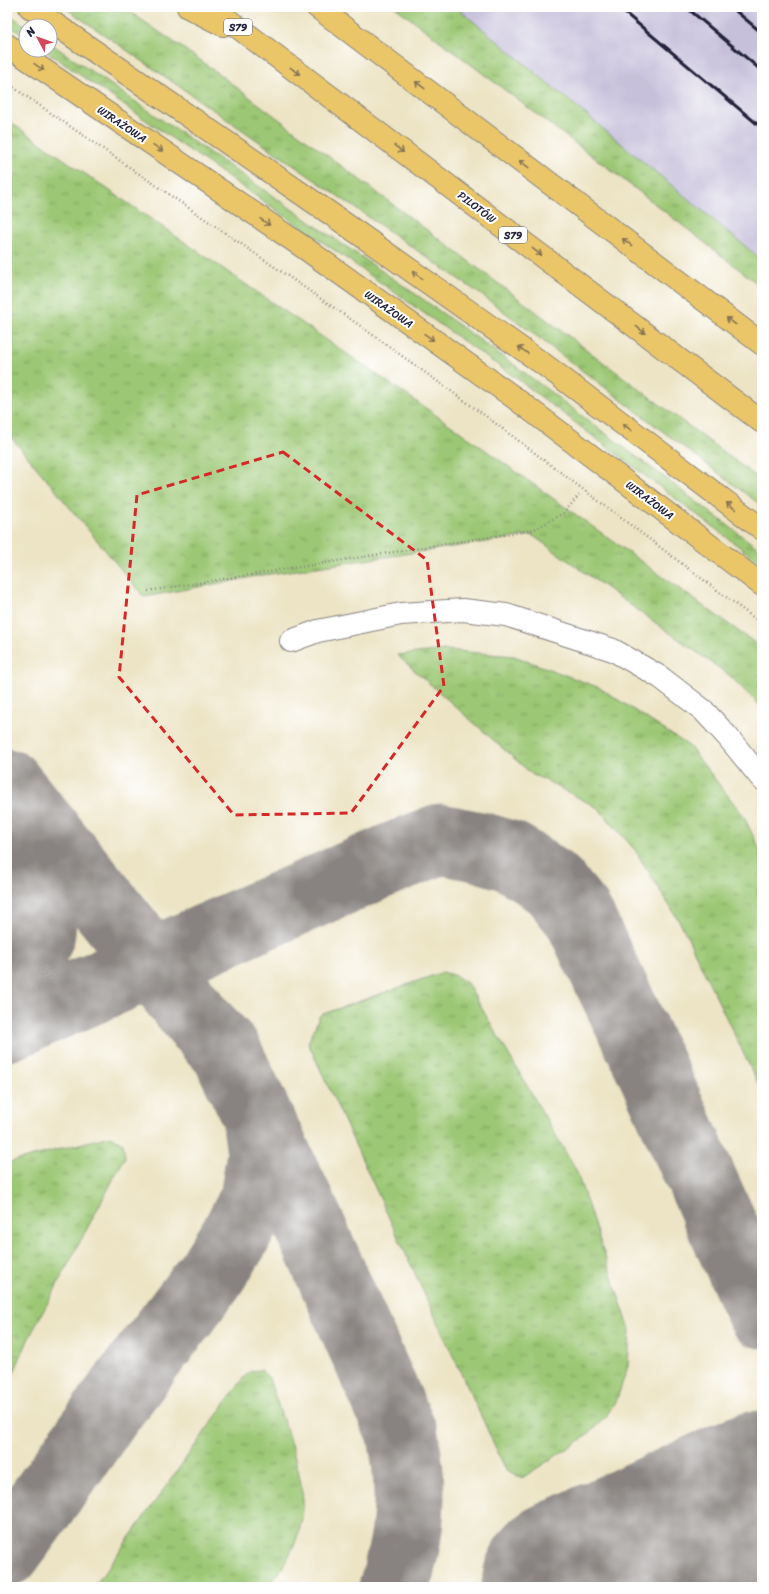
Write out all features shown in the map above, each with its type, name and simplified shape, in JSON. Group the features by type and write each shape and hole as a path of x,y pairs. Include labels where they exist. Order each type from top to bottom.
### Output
{"main road":[{"path":"30,7 332,214 546,366 762,529"},
{"path":"188,7 264,47"},
{"name":"PILOTÓW","path":"211,7 762,422"},
{"path":"317,7 762,344"},
{"name":"WIRAŻOWA","path":"7,45 312,254 505,391 762,585"}],"lane":[{"path":"291,641 318,631 401,614 464,610 506,615 613,650 660,676 703,710 745,757 762,779"}],"path":[{"path":"7,83 404,357 487,417 762,624"},
{"path":"148,590 533,530 564,513 579,495"}],"highlighted area":[{"path":"283,452 427,560 444,686 351,813 234,815 119,677 137,495"}],"shaded area":[{"path":"456,7 762,7 762,260 697,208"}],"green space":[{"path":"64,7 123,7 200,60 762,481 762,506 486,298"},
{"path":"395,7 456,7 762,260 762,287 637,190"},
{"path":"7,13 18,21 18,32 7,24"},
{"path":"58,48 424,300 513,364 762,551 762,564 520,381 350,261 56,58 58,58"},
{"path":"7,120 459,431 762,648 762,708 729,675 532,535 263,575 144,597 7,432"},
{"path":"445,650 514,656 600,688 689,746 743,815 762,854 762,1092 682,926 635,850 598,808 533,775 397,655"},
{"path":"443,972 456,976 467,983 576,1170 630,1330 628,1366 618,1396 606,1417 585,1437 522,1478 506,1470 308,1043 320,1015"},
{"path":"110,1136 123,1143 125,1157 29,1338 7,1388 7,1163"},
{"path":"261,1370 269,1378 296,1462 303,1495 302,1521 296,1541 286,1561 268,1587 94,1587 244,1377 251,1371"}],"taxiway":[{"path":"7,784 207,1031 226,1051 310,1226 403,1436 408,1467 409,1514 405,1545 394,1587"},
{"path":"7,998 27,964 40,933 44,884 33,835 22,813"},
{"path":"7,1026 388,860 440,839 480,847 510,856 554,886 578,915 652,1070 762,1313"},
{"path":"7,1551 115,1401 209,1277 236,1235 255,1199 262,1153 257,1117"},
{"path":"762,1463 707,1525 762,1524"}],"runway":[{"path":"571,1587 762,1500"}],"railway":[{"path":"618,7 762,128"},
{"path":"686,7 762,71"},
{"path":"731,7 762,33"}]}
